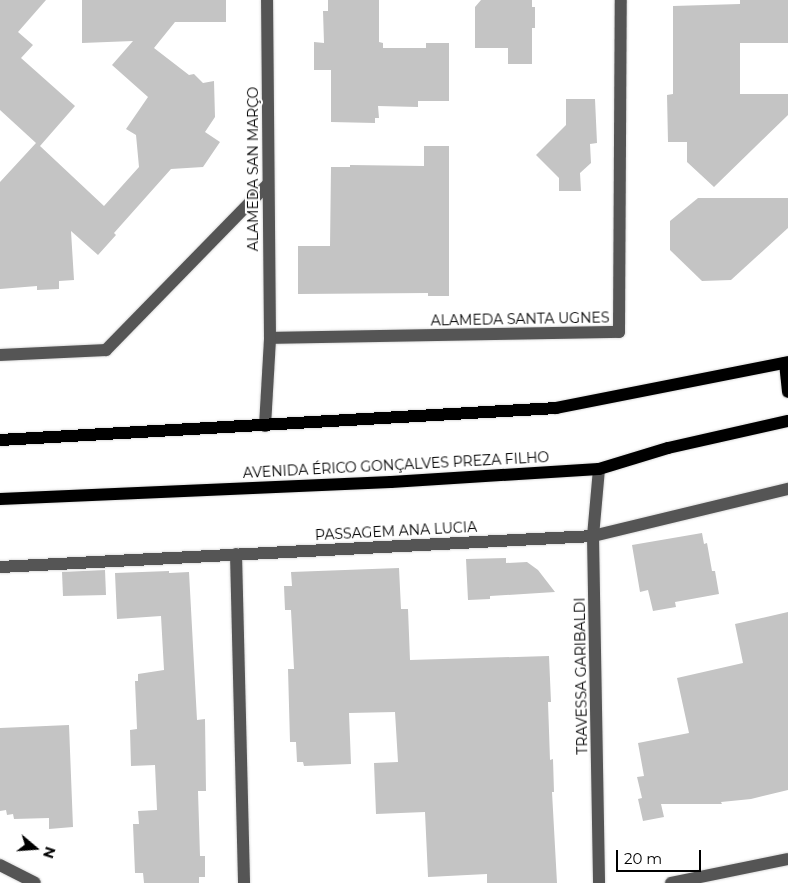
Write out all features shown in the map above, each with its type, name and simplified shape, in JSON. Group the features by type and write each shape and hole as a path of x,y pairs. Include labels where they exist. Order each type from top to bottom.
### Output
{"main road":[{"path":"0,440 265,426 406,415 556,408 786,362 788,392"},
{"name":"AVENIDA ÉRICO GONÇALVES PREZA FILHO","path":"0,499 391,482 599,469 668,448 788,421"}],"street":[{"name":"ALAMEDA SAN MARÇO","path":"265,426 270,338 267,185 267,0"},
{"name":"ALAMEDA SANTA UGNES","path":"270,338 619,332 621,0"},
{"path":"0,355 106,350 267,185"},
{"name":"TRAVESSA GARIBALDI","path":"599,469 593,536 599,883"},
{"name":"PASSAGEM ANA LUCIA","path":"0,566 593,536 788,489"},
{"path":"236,554 244,883"},
{"path":"671,883 788,859"},
{"path":"0,865 35,883"}],"building":[{"path":"0,0 46,0 18,32 33,45 21,58 75,106 40,146 104,206 139,167 136,135 126,129 148,97 112,65 133,41 82,43 82,0 226,0 226,22 175,22 154,48 189,75 194,74 203,83 214,81 215,117 205,132 220,142 203,167 171,169 114,233 116,235 98,255 71,231 74,280 59,281 59,289 37,290 37,286 0,289 0,182 36,143 0,110"},
{"path":"328,0 379,0 379,42 383,43 383,48 426,48 426,43 449,43 449,101 418,101 418,107 378,106 379,118 375,118 375,123 331,122 331,70 314,70 314,42 324,43 323,11 328,11"},
{"path":"481,0 532,0 532,7 535,7 535,28 532,28 532,64 508,64 508,48 475,48 475,7"},
{"path":"740,0 788,0 788,43 740,43 740,94 788,94 788,115 714,187 687,162 687,142 668,142 667,95 673,94 673,6 740,4"},
{"path":"566,99 595,99 597,143 590,144 591,163 580,173 581,191 559,191 559,178 536,155 566,125"},
{"path":"424,146 449,146 449,296 428,296 428,293 298,294 298,246 330,246 331,167 350,167 350,165 424,166"},
{"path":"698,198 788,198 788,228 731,280 702,281 670,250 670,221"},
{"path":"702,533 704,544 707,543 712,571 715,571 719,594 675,602 676,607 653,611 648,590 640,592 632,545"},
{"path":"506,558 506,563 527,562 538,570 555,592 490,596 490,599 468,600 466,559"},
{"path":"399,568 401,609 408,609 410,660 549,656 551,702 548,702 550,760 553,759 554,792 552,792 557,883 487,883 487,874 428,877 425,812 376,814 374,763 398,762 395,712 349,713 351,764 304,766 303,762 297,762 296,742 290,742 288,669 294,669 291,610 285,610 284,586 292,586 291,572"},
{"path":"105,570 106,595 63,596 62,572"},
{"path":"169,571 169,573 189,572 197,720 205,719 206,791 198,791 200,856 205,856 205,877 199,877 199,883 144,883 143,873 135,873 133,824 139,824 138,811 157,810 155,765 131,766 130,730 137,729 135,681 138,681 138,674 164,670 161,616 117,619 115,573"},
{"path":"788,612 788,790 751,799 721,802 722,804 661,804 664,817 643,821 638,799 642,798 637,777 644,776 638,743 689,733 677,678 743,663 735,624"},
{"path":"69,725 73,827 49,829 49,818 14,819 13,814 7,815 6,810 0,811 0,728"}]}
